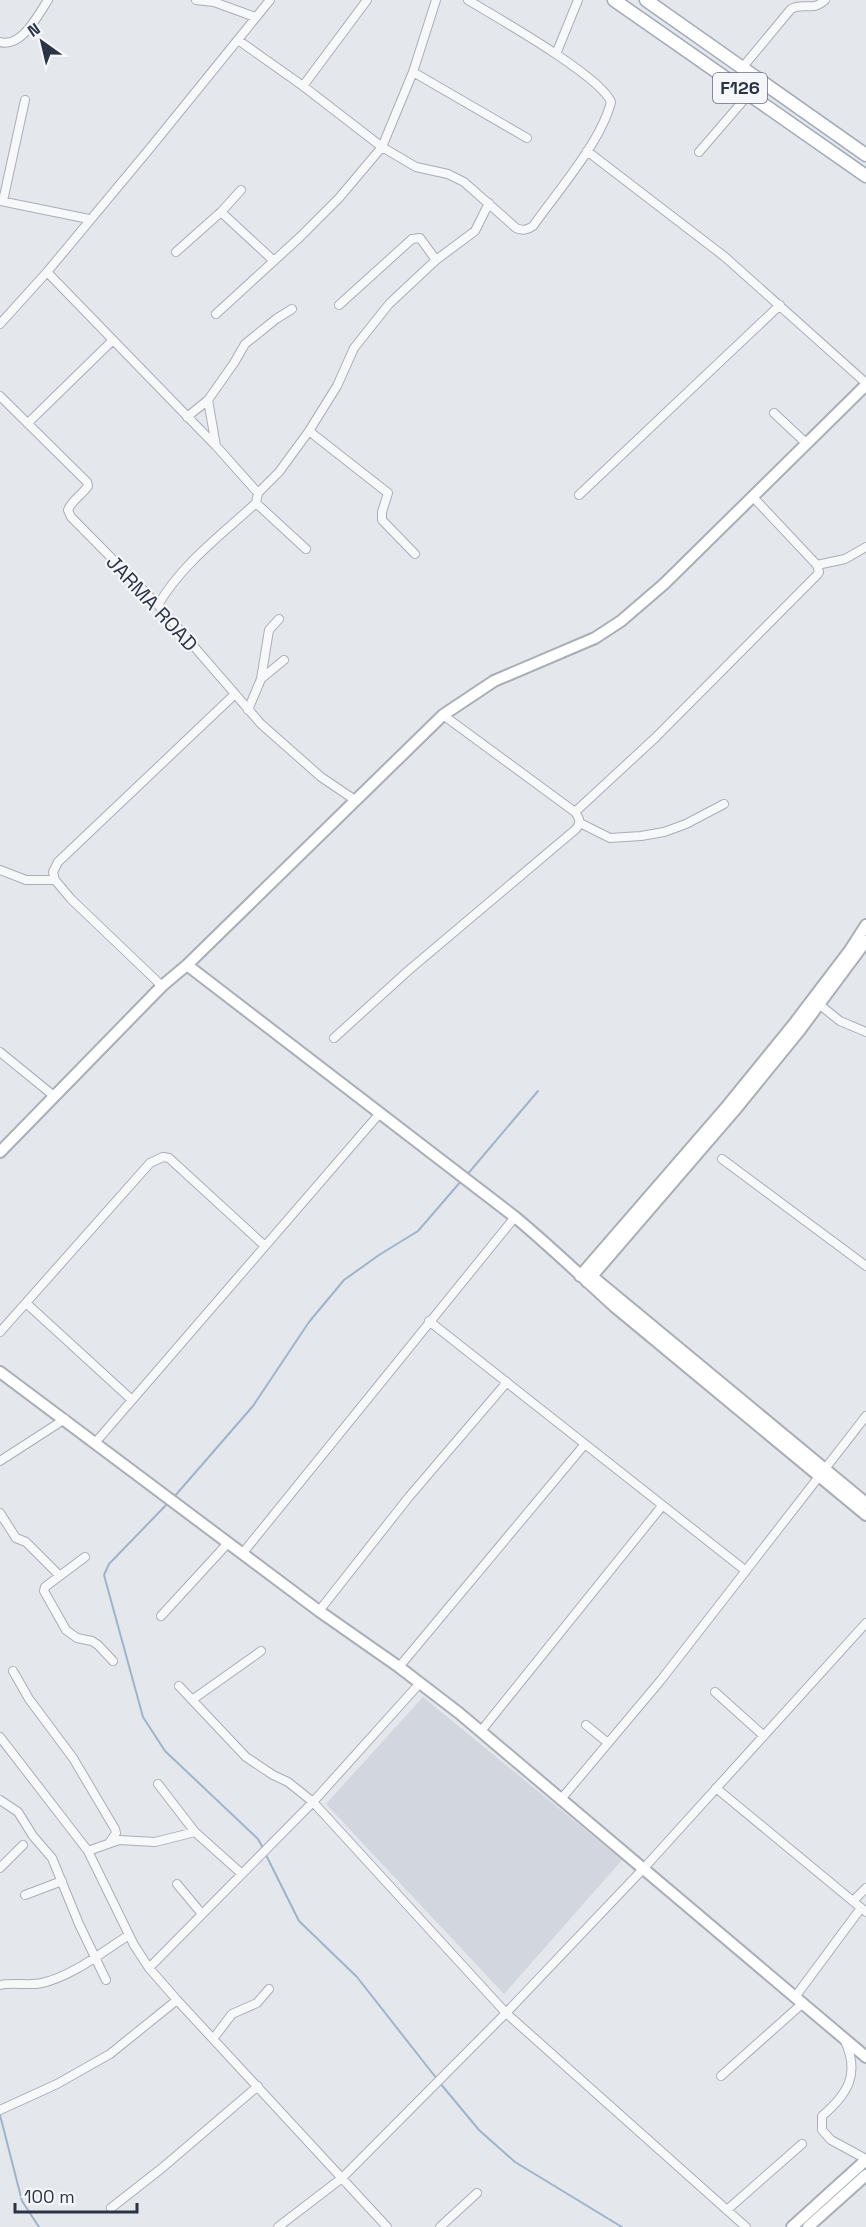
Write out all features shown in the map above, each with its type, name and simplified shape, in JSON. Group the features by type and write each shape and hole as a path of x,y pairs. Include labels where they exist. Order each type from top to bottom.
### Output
{"main road":[{"name":"F126","path":"614,0 866,176"},
{"name":"F126","path":"646,0 866,155"},
{"path":"658,31 668,16"}],"street":[{"path":"0,42 13,42 21,37 48,0"},
{"path":"196,0 214,2 255,17"},
{"path":"0,324 47,272 270,0"},
{"path":"303,86 367,0"},
{"path":"216,314 339,198 382,147 413,72 436,0"},
{"path":"238,40 303,86 382,147 416,168 456,177 516,228 522,231 528,230 587,151 611,102 604,92 556,54 468,0"},
{"path":"556,54 578,0"},
{"path":"742,68 791,9 795,6 816,7 825,0"},
{"path":"413,72 527,138"},
{"path":"699,152 749,94"},
{"path":"25,100 1,201 89,219"},
{"path":"0,1152 162,986 187,966 443,716 494,681 609,630 664,584 866,384 725,257 587,151"},
{"path":"176,252 241,190"},
{"path":"158,605 170,583 256,502 258,493 279,472 337,386 354,348 389,304 436,260 475,231 489,203"},
{"path":"220,212 274,261"},
{"path":"339,304 412,239 420,238 436,260"},
{"path":"47,272 217,447 258,493"},
{"path":"579,495 780,305"},
{"path":"187,417 208,400 245,344 292,309"},
{"path":"29,422 112,339"},
{"name":"JARMA ROAD","path":"0,396 29,422 87,482 88,486 84,492 71,503 68,510 71,517 158,605 234,695 282,744 321,777 355,800"},
{"path":"208,400 217,447"},
{"path":"774,413 807,444"},
{"path":"309,430 388,493 382,520 415,554"},
{"path":"575,812 655,738 817,575 819,568 817,565 753,497"},
{"path":"256,502 306,549"},
{"path":"817,565 845,558 866,547"},
{"path":"248,710 261,679 269,630 279,619"},
{"path":"261,679 284,660"},
{"path":"162,986 71,899 55,880 54,872 58,862 234,695"},
{"path":"334,1038 409,969 576,829 580,823 580,818 575,812 443,716"},
{"path":"580,823 610,838 641,836 664,832 686,824 724,804"},
{"path":"0,870 26,880 55,880"},
{"path":"586,1276 794,1025 866,925"},
{"path":"567,1260 584,1261 606,1252 735,1110 820,1005 866,940"},
{"path":"187,966 515,1217 822,1474 866,1503"},
{"path":"820,1005 840,1021 866,1032"},
{"path":"0,1052 54,1096"},
{"path":"95,1443 380,1113"},
{"path":"0,1332 150,1163 163,1157 169,1158 265,1246"},
{"path":"722,1159 866,1266"},
{"path":"242,1554 515,1217"},
{"path":"606,1252 609,1290"},
{"path":"586,1276 609,1290 822,1474 866,1515"},
{"path":"27,1303 132,1400"},
{"path":"429,1321 746,1571"},
{"path":"0,1372 319,1611 399,1667 481,1731 866,2057"},
{"path":"319,1611 408,1498 507,1382"},
{"path":"562,1798 661,1680 866,1416"},
{"path":"0,1461 65,1419"},
{"path":"399,1667 585,1444"},
{"path":"481,1731 662,1506"},
{"path":"0,1513 16,1538 27,1542 60,1576"},
{"path":"0,1531 8,1527"},
{"path":"162,1616 228,1543"},
{"path":"85,1557 45,1587 44,1591 66,1630 77,1638 92,1641 113,1661"},
{"path":"278,2227 342,2178 373,2149 434,2084 506,2013 644,1869 866,1623"},
{"path":"192,1700 261,1651"},
{"path":"13,1671 29,1699 73,1758 115,1829 116,1833 109,1843"},
{"path":"149,1968 313,1802 420,1683"},
{"path":"179,1686 246,1757 288,1782 313,1802 506,2013 746,2227"},
{"path":"715,1692 764,1736"},
{"path":"586,1725 608,1743"},
{"path":"2,1744 88,1851 129,1935 149,1968 387,2227"},
{"path":"158,1784 195,1832 242,1874"},
{"path":"716,1788 864,1910 799,2000 721,2076"},
{"path":"0,1800 18,1812 33,1836 52,1858 106,1980"},
{"path":"88,1851 119,1840 155,1842 195,1832"},
{"path":"0,1868 23,1845"},
{"path":"26,1895 62,1881"},
{"path":"177,1884 202,1914"},
{"path":"853,1901 866,1888"},
{"path":"0,1986 10,1983 32,1984 59,1977 129,1935"},
{"path":"213,2039 234,2013 257,2003 269,1989"},
{"path":"4,2109 66,2080 110,2054 177,2000"},
{"path":"792,2227 866,2159 831,2140 822,2130 822,2116 835,2105 851,2080 852,2058 843,2038"},
{"path":"111,2208 258,2086"},
{"path":"727,2210 802,2144"},
{"path":"808,2227 866,2175"},
{"path":"440,2227 477,2193"}],"shaded area":[{"path":"423,1697 622,1860 504,1994 326,1804"}],"waterway":[{"path":"466,1176 538,1091"},
{"path":"174,1497 253,1406 309,1322 344,1280 418,1231 462,1180"},
{"path":"168,1503 109,1564 104,1575 143,1717 165,1751 258,1839 263,1848"},
{"path":"265,1853 299,1921 357,1977 437,2079"},
{"path":"440,2083 479,2130 515,2162 622,2227"},
{"path":"0,2115 22,2201 39,2227"}]}
